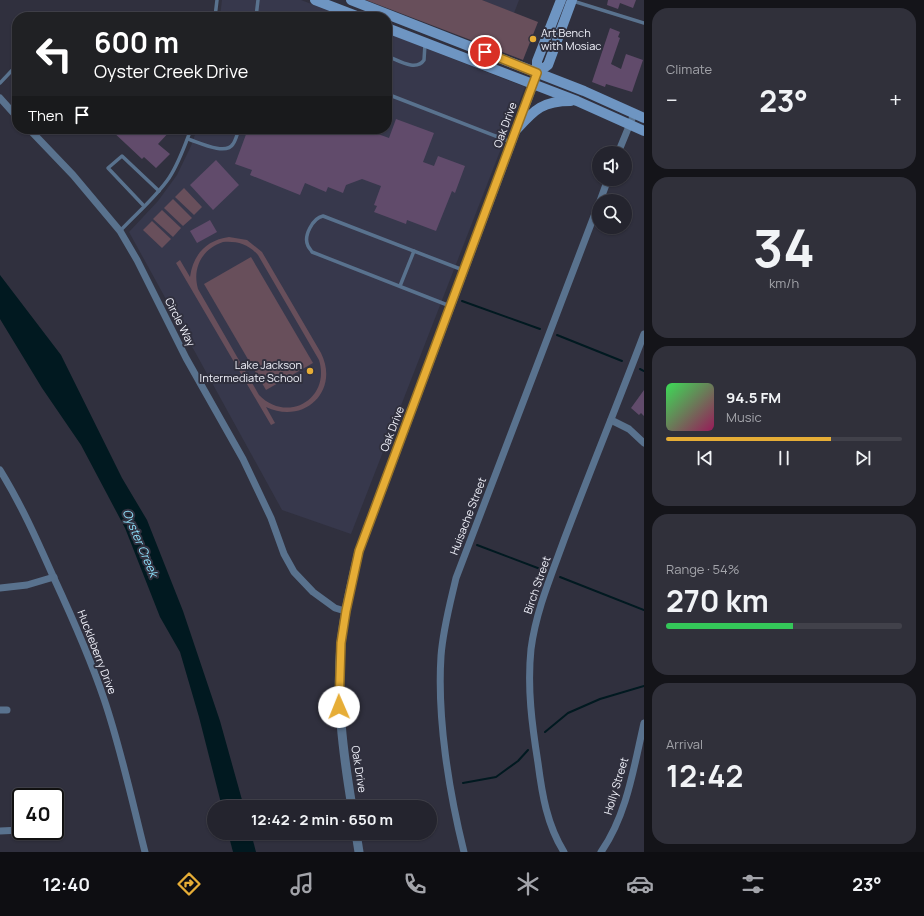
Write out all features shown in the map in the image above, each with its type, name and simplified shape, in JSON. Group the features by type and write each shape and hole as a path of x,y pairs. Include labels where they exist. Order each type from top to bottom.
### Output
{"main road":[{"path":"315,0 346,12"},
{"path":"351,0 368,3 390,12"},
{"name":"Oak Drive","path":"537,73 537,61 561,0"},
{"name":"Oak Drive","path":"537,73 548,65 572,0"},
{"path":"392,13 584,91 644,118"},
{"path":"392,30 576,101 644,131"},
{"path":"517,129 533,112 549,103 556,101 576,101"}],"street":[{"name":"Oak Drive","path":"351,800 343,750 339,707 341,643 346,611 361,544 537,73"},
{"path":"0,98 12,111"},
{"path":"621,146 634,114"},
{"name":"Circle Way","path":"36,134 73,175 120,231 137,260 186,358 243,459 271,518 284,554 294,572 312,592 334,608 346,611"},
{"name":"Huisache Street","path":"464,852 457,819 440,708 441,656 446,619 456,578 592,220"},
{"name":"Birch Street","path":"564,852 551,827 542,796 531,719 529,689 531,650 539,608 644,334"},
{"path":"611,420 629,429 644,443"},
{"name":"Huckleberry Drive","path":"0,470 21,505 73,618 104,700 145,852"},
{"path":"0,588 27,585 54,577"},
{"name":"Holly Street","path":"601,852 614,829 622,810 644,723"},
{"path":"0,831 12,830"},
{"path":"357,840 359,852"}],"lane":[{"path":"216,12 217,0"},
{"path":"257,12 258,0"},
{"path":"572,0 583,2 644,23"},
{"path":"392,58 413,65 418,65 424,60 424,43"},
{"path":"0,83 12,71"},
{"path":"392,96 511,142"},
{"path":"120,231 159,191 170,176 190,134"},
{"path":"188,139 221,150 227,150 233,145 237,134"},
{"path":"144,206 108,168 122,156 159,191"},
{"path":"450,306 312,252 308,246 307,238 314,221 318,217 323,216 464,270"},
{"path":"400,286 414,251"}],"shaded area":[{"path":"222,0 301,0 332,12 221,12"},
{"path":"366,0 482,0 538,22 523,60"},
{"path":"482,0 519,0 514,13"},
{"name":"Lake Jackson Intermediate School","path":"392,35 525,87 351,534 282,510 129,232 158,201 177,175 195,134 392,134"},
{"path":"184,188 202,207 194,215 175,197"},
{"path":"173,199 192,218 183,226 164,208"},
{"path":"162,210 181,228 173,237 153,219"},
{"path":"152,221 171,239 162,248 143,230"},
{"path":"229,237 247,240 262,252 321,353 326,367 326,380 322,392 315,401 305,408 293,412 280,411 266,407 275,423 271,425 176,263 180,260 190,277 194,262 202,250 207,245","holes":["223,242 246,246 258,255 319,360 321,374 319,386 313,396 304,403 293,407 282,407 270,403 259,395 198,289 196,274 200,260 209,249"]},
{"path":"251,257 313,363 266,390 204,284"}],"water":[{"name":"Oyster Creek","path":"0,275 61,355 122,478 147,520 183,611 220,721 242,800 220,800 199,717 180,652 160,617 125,528 81,445 42,388 0,319"},
{"path":"230,840 253,840 256,852 233,852"}],"building":[{"path":"608,0 636,0 633,8 620,3 618,9 607,5"},
{"path":"610,28 620,32 618,37 620,38 611,64 621,69 626,54 643,60 632,92 606,84 605,87 592,82"},
{"path":"396,119 434,133 423,162 434,166 438,156 465,166 455,193 452,191 436,231 407,220 406,224 374,212 377,206 374,205 381,186 362,179 346,185 343,193 328,187 326,192 305,183 300,195 250,175 252,170 235,164 246,134 378,134 389,138 390,134 392,134"},
{"path":"115,134 167,134 158,144 170,154 156,168 144,157 142,159"},
{"path":"216,160 239,185 213,210 190,185"},
{"path":"210,220 217,232 197,243 190,231"},
{"path":"644,390 644,416 641,413 639,415 631,408"}],"waterway":[{"path":"462,301 540,329"},
{"path":"557,335 622,361"},
{"path":"640,369 644,371"},
{"path":"477,545 543,570"},
{"path":"560,577 644,610"},
{"path":"545,732 568,713 600,699 644,686"},
{"path":"463,783 496,777 518,761 528,750"}],"place":[{"name":"Art Bench with Mosiac","path":"533,39"},
{"name":"Lake Jackson Intermediate School","path":"310,371"}],"route":[{"path":"339,707 341,643 346,611 359,551 537,73 485,52"}]}
